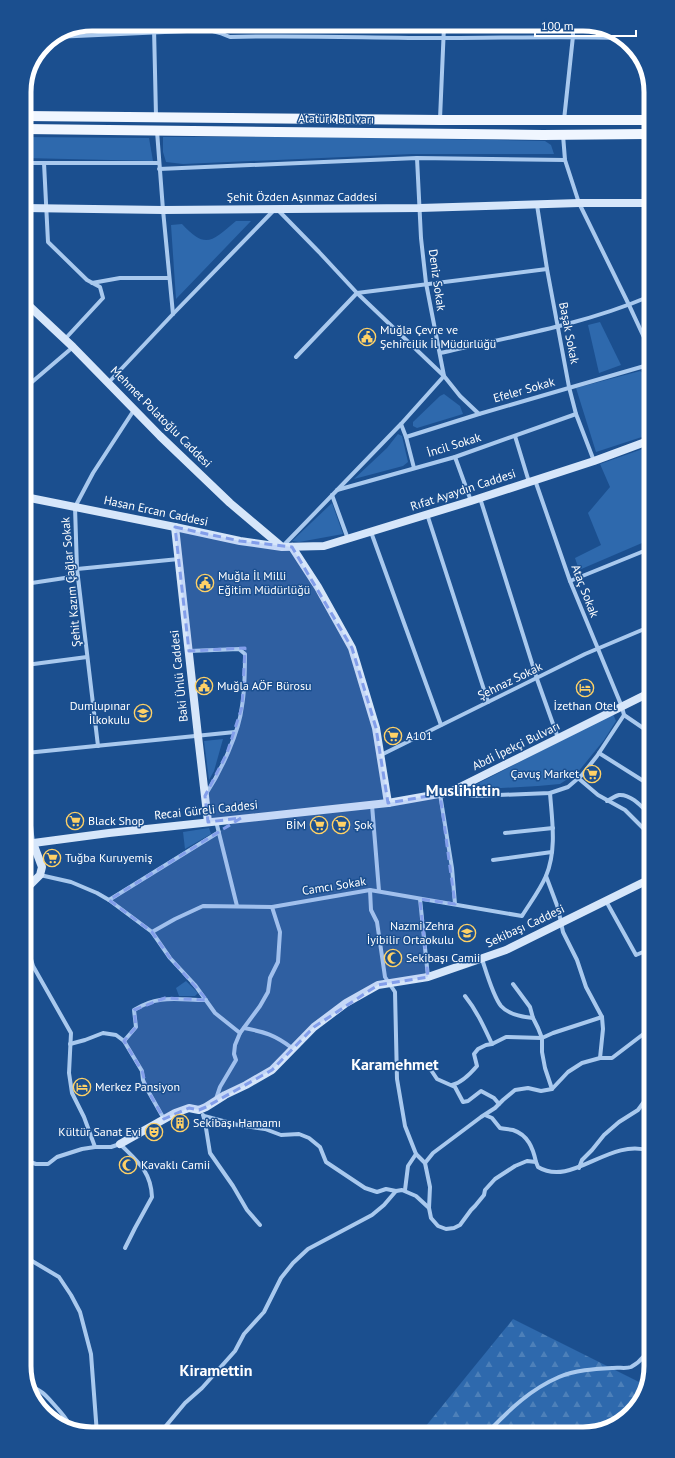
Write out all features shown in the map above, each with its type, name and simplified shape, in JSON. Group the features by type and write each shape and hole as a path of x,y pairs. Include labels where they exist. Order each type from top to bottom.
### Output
{"main road":[{"name":"Atatürk Bulvarı","path":"31,116 156,116 440,120 644,120"},
{"path":"156,116 156,130"},
{"path":"563,134 564,120"},
{"name":"Atatürk Bulvarı","path":"31,129 644,134"}],"street":[{"path":"67,37 195,31"},
{"path":"213,31 230,37 330,36 443,38 573,36 610,37"},
{"path":"440,120 444,31"},
{"path":"564,120 573,31"},
{"path":"154,34 156,116"},
{"path":"156,130 162,210 173,314"},
{"path":"563,134 565,160 579,203 630,305 644,337"},
{"path":"159,169 417,158 565,160"},
{"name":"Deniz Sokak","path":"417,158 421,238 426,284 444,376 460,396 479,414"},
{"path":"31,163 158,163"},
{"path":"44,163 45,208 48,242 87,280 100,287 103,298 64,339"},
{"name":"Şehit Özden Aşınmaz Caddesi","path":"31,208 162,210 420,208 579,203 644,203"},
{"name":"Başak Sokak","path":"537,205 557,326 569,387 576,414 594,461"},
{"path":"109,382 276,208 357,293 444,376 401,424 282,547"},
{"path":"296,357 357,293 547,269"},
{"path":"92,283 120,278 170,278"},
{"path":"440,353 557,326 630,305 644,299"},
{"name":"Mehmet Polatoğlu Caddesi","path":"31,308 109,382 160,436 230,503 282,547"},
{"path":"31,383 73,347"},
{"name":"Efeler Sokak","path":"406,437 569,387 644,366"},
{"name":"Şehit Kazım Çağlar Sokak","path":"98,746 77,569 75,507 93,472 135,409"},
{"name":"İncil Sokak","path":"337,490 455,456 576,414"},
{"path":"401,424 414,468"},
{"name":"Ataç Sokak","path":"516,436 570,581 623,711"},
{"name":"Rıfat Ayaydın Caddesi","path":"282,547 324,546 471,501 594,461 644,442"},
{"path":"455,456 471,501"},
{"path":"332,495 348,539"},
{"name":"Hasan Ercan Caddesi","path":"31,498 240,541 282,547"},
{"path":"480,498 537,679 558,738"},
{"path":"427,514 488,702"},
{"name":"Baki Ünlü Caddesi","path":"175,527 205,796 212,821"},
{"path":"371,532 441,725"},
{"path":"292,547 318,587 352,648 376,728 388,803"},
{"path":"570,581 644,551"},
{"path":"77,569 178,559"},
{"path":"31,583 78,576"},
{"name":"Şehnaz Sokak","path":"381,756 597,649 644,629"},
{"path":"188,651 239,649 245,654 242,707 235,732 215,779 205,796"},
{"path":"31,665 87,657"},
{"name":"Abdi İpekçi Bulvarı","path":"388,803 450,792 558,738 623,711 644,696"},
{"path":"450,792 474,796 550,793 568,787 580,777 598,754 623,711 644,728"},
{"path":"31,753 235,732"},
{"path":"598,754 644,781"},
{"path":"580,777 607,801 625,810 644,828"},
{"path":"550,793 553,828 552,852 546,876 558,908 560,924 563,932 577,960 586,987 602,1017 603,1030 600,1058"},
{"path":"440,794 452,868 455,904"},
{"path":"607,801 618,795 623,796 637,801 644,809"},
{"name":"Recai Güreli Caddesi","path":"31,843 212,821 388,803"},
{"path":"372,805 379,891"},
{"path":"212,821 219,832 237,906"},
{"path":"505,834 553,828"},
{"path":"109,900 219,832"},
{"path":"31,845 42,867 40,875 31,884"},
{"path":"493,860 552,852"},
{"path":"40,875 71,882 109,900 152,932 170,958 195,985 216,1013 240,1033"},
{"name":"Camcı Sokak","path":"152,932 203,906 272,906 370,890 522,916 546,876"},
{"name":"Sekibaşı Caddesi","path":"120,1144 175,1113 189,1108 201,1113 225,1095 272,1070 314,1027 346,1004 378,985 389,982 428,977 506,950 644,882"},
{"path":"370,890 371,910 377,922 385,977 395,992 396,1066 405,1126 416,1154 426,1163 430,1187 429,1208 431,1218 438,1226 446,1229 454,1228 460,1224 495,1179 515,1166 527,1161 536,1162"},
{"path":"420,899 428,977"},
{"path":"606,901 636,955 644,952"},
{"path":"216,1101 220,1087 236,1060 234,1054 235,1045 240,1033 268,992 270,978 278,962 280,932 272,906"},
{"path":"31,957 34,966 71,1033 69,1073 72,1093 84,1117 95,1147"},
{"path":"482,959 488,980 500,1005 505,1010 522,1017 533,1018"},
{"path":"513,984 530,1007 542,1038 543,1057 552,1089"},
{"path":"465,996 475,1008 492,1044"},
{"path":"124,1042 136,1027 134,1010 144,1004 165,998 206,1000"},
{"path":"452,1085 456,1084 472,1072 477,1066 474,1054 478,1049 486,1045 492,1044 506,1037 542,1038 602,1017"},
{"path":"244,1028 262,1032 278,1038 292,1048"},
{"path":"70,1044 104,1033 116,1035 124,1042 142,1071 143,1080 147,1089 164,1119"},
{"path":"426,1163 433,1153 496,1108 515,1090 528,1088 541,1091 552,1089 568,1072 582,1063 600,1058 612,1058 644,1034"},
{"path":"396,1066 427,1064 437,1079 452,1085 458,1091 463,1102 481,1091 494,1098 499,1104"},
{"path":"579,1168 582,1160 604,1135 619,1122 638,1110 644,1102"},
{"path":"201,1113 238,1125 265,1129 281,1135 299,1134 309,1138 320,1147 326,1162 365,1188 377,1192 386,1189 396,1192"},
{"path":"201,1113 210,1153 233,1186 247,1210 260,1225"},
{"path":"485,1115 492,1118 500,1128 513,1130 528,1141 533,1148 538,1167 545,1172 563,1172 579,1168 608,1154 628,1149 644,1149"},
{"path":"31,1162 48,1164 57,1157 82,1149 111,1147 120,1144 141,1165 147,1176 152,1192 152,1197 125,1248"},
{"path":"406,1190 408,1166 416,1154"},
{"path":"165,1427 185,1403 202,1388 235,1351 244,1334 264,1312 281,1278 293,1263 308,1249 378,1211 396,1192 406,1190 416,1196 429,1208"},
{"path":"31,1260 59,1278 71,1295 80,1312 91,1354 96,1427"},
{"path":"493,1427 519,1401 559,1376 576,1372 613,1368 630,1368 644,1357"},
{"path":"36,1389 49,1398 68,1421"}],"highlighted area":[{"path":"175,527 240,541 292,547 352,648 376,728 388,803 440,794 455,904 420,899 428,977 378,985 314,1027 272,1070 206,1107 199,1110 189,1108 164,1119 147,1089 142,1071 124,1041 136,1027 134,1010 165,998 207,1000 170,958 152,932 109,900 241,818 208,822 205,796 227,753 242,707 245,648 189,651"}],"green space":[{"path":"31,137 149,138 153,161 31,158"},
{"path":"163,137 336,137 545,141 551,145 554,154 412,154 183,164 166,162 163,152"},
{"path":"236,221 251,221 176,299 171,225 182,224 197,237 203,240 209,240 221,234"},
{"path":"600,322 621,365 599,373 588,325"},
{"path":"640,371 644,374 644,436 596,452 576,388"},
{"path":"444,394 460,406 463,414 417,428 413,426 413,422"},
{"path":"398,434 402,436 408,462 403,466 354,479 387,448"},
{"path":"644,448 644,542 579,570 575,558 601,545 588,513 610,487 600,464"},
{"path":"332,503 343,534 299,542 292,541"},
{"path":"613,714 616,721 604,740 578,772 560,784 465,790"},
{"path":"223,739 214,771 209,780 204,741"},
{"path":"209,828 211,834 185,849 183,832"},
{"path":"186,981 198,993 195,996 179,996 176,988"},
{"path":"513,1319 642,1383 634,1400 626,1409 610,1421 595,1426 425,1427"}],"place":[{"name":"Muğla Çevre ve Şehircilik İl Müdürlüğü","path":"367,337"},
{"name":"Muğla İl Milli Eğitim Müdürlüğü","path":"205,583"},
{"name":"Muğla AÖF Bürosu","path":"204,686"},
{"name":"İzethan Otel","path":"585,688"},
{"name":"Dumlupınar İlkokulu","path":"143,713"},
{"name":"A101","path":"393,736"},
{"name":"Çavuş Market","path":"592,774"},
{"name":"Black Shop","path":"75,821"},
{"name":"BİM","path":"319,825"},
{"name":"Şok","path":"341,825"},
{"name":"Tuğba Kuruyemiş","path":"52,858"},
{"name":"Nazmi Zehra İyibilir Ortaokulu","path":"467,933"},
{"name":"Sekibaşı Camii","path":"393,958"},
{"name":"Merkez Pansiyon","path":"82,1087"},
{"name":"Sekibaşı Hamamı","path":"180,1123"},
{"name":"Kültür Sanat Evi","path":"154,1132"},
{"name":"Kavaklı Camii","path":"128,1165"}],"district":[{"name":"Muslihittin","path":"463,790"},
{"name":"Karamehmet","path":"395,1064"},
{"name":"Kiramettin","path":"216,1370"}]}
